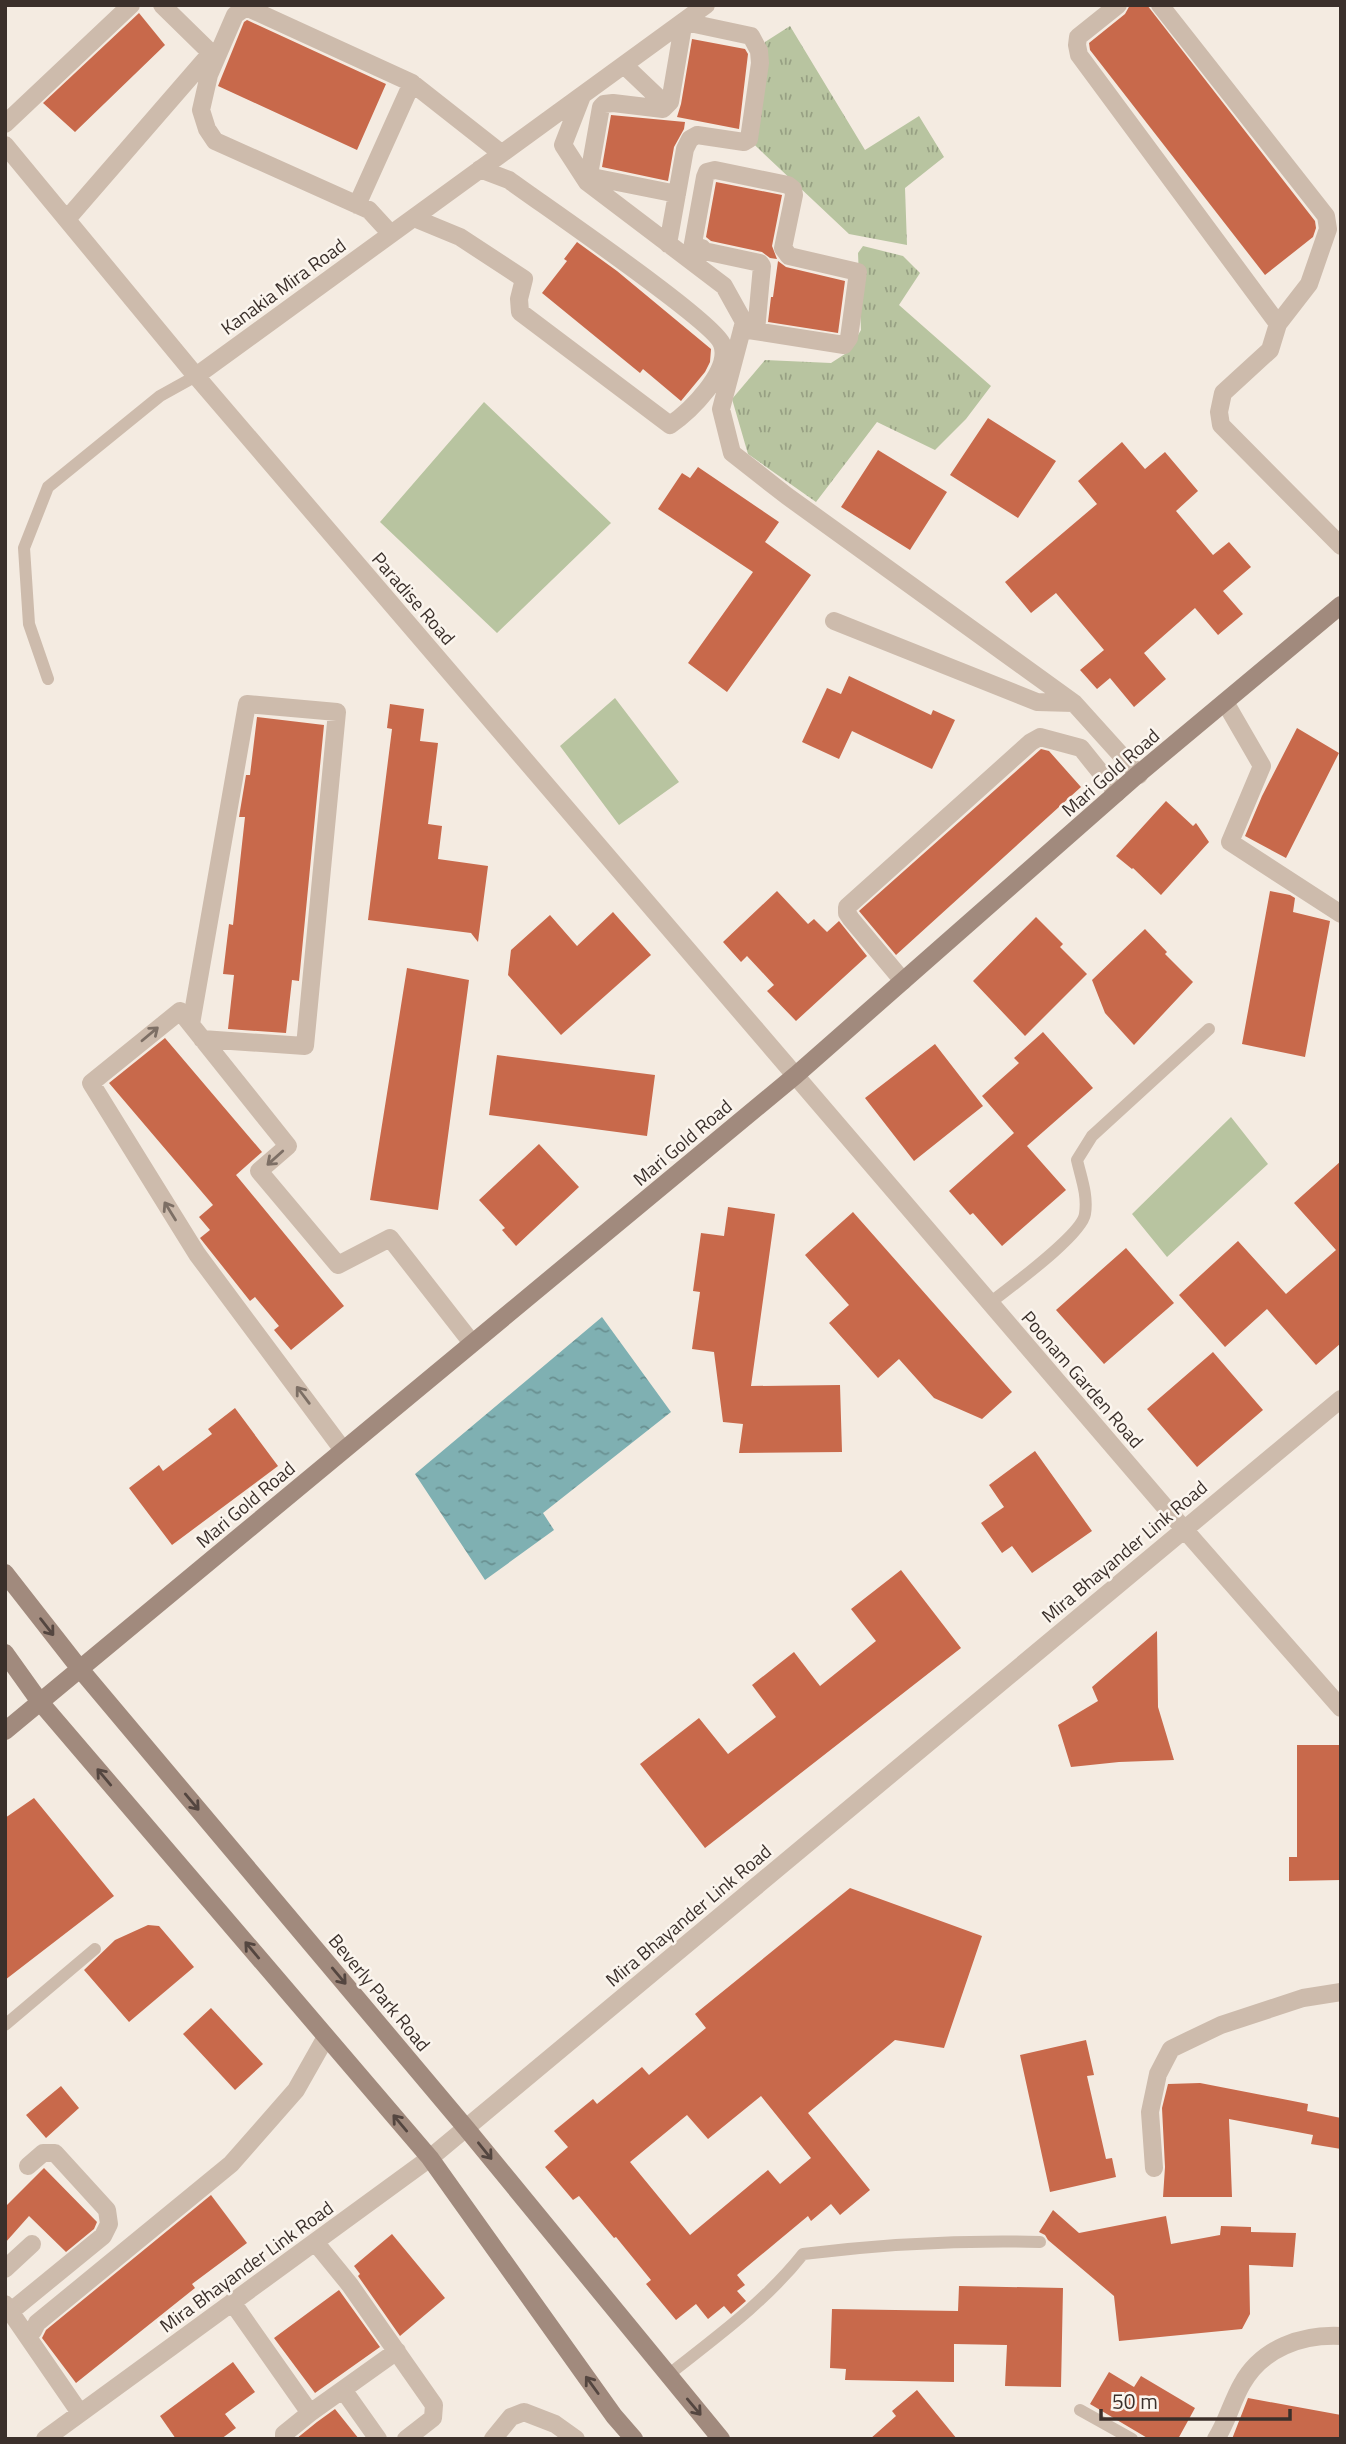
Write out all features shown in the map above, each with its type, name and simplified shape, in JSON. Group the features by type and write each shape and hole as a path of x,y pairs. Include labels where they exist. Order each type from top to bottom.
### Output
{"main road":[{"name":"Mari Gold Road","path":"5,1731 796,1075 1117,793 1341,605"},
{"name":"Beverly Park Road","path":"5,1573 80,1669 466,2128 721,2439"},
{"path":"5,1653 40,1702 430,2158 625,2434"}],"street":[{"path":"5,124 131,5"},
{"path":"67,219 211,53 162,5"},
{"name":"Kanakia Mira Road","path":"196,376 706,5"},
{"path":"1118,5 1078,37 1079,55 1278,324"},
{"path":"1160,5 1326,216 1328,229 1309,284 1278,324 1270,350 1223,393 1219,412 1221,425 1341,546"},
{"path":"391,234 369,210 215,141 207,129 201,110 206,87 235,15 246,7 412,83 501,153"},
{"path":"668,244 677,194 685,149 690,139 697,135 744,142 749,139 760,63 759,51 751,36 690,23 683,26 670,102 663,109 604,104 601,107 590,169 592,177 677,194"},
{"path":"624,65 666,106"},
{"path":"357,205 412,83"},
{"path":"582,96 563,145 587,182 668,244 695,247 760,263 762,266 749,330 721,409 732,453 787,496 1074,703 1139,775"},
{"name":"Paradise Road","path":"9,156 67,219 196,376 796,1075"},
{"path":"414,218 460,237 524,279 519,299 520,312 670,425 687,413 717,375 724,354 722,341 687,309 509,180 480,169"},
{"path":"715,170 788,185 793,189 794,195 783,248 789,256 858,272 847,343 842,346 749,330 724,286 695,247 707,172 715,170"},
{"path":"834,621 1037,702 1074,703"},
{"path":"1225,702 1262,766 1230,842 1341,914"},
{"path":"191,1024 247,704 337,712 305,1046 202,1039"},
{"path":"903,981 850,919 846,913 847,908 1031,742 1040,737 1081,748 1117,793"},
{"path":"344,1450 197,1254 91,1083 180,1011 288,1146 260,1171 338,1265 390,1238 472,1343"},
{"name":"Poonam Garden Road","path":"796,1075 1341,1709"},
{"name":"Mira Bhayander Link Road","path":"45,2439 430,2158 1341,1399"},
{"path":"1154,2168 1150,2112 1158,2074 1171,2049 1233,2021 1303,1998 1341,1992"},
{"path":"33,2331 37,2323 231,2164 296,2091 326,2037"},
{"path":"28,2166 43,2152 55,2153 107,2210 109,2224 103,2236 8,2308 80,2413"},
{"path":"315,2242 434,2405 433,2418 406,2439"},
{"path":"5,2270 32,2244"},
{"path":"232,2302 310,2413"},
{"path":"1216,2439 1242,2382 1265,2357 1290,2342 1322,2335 1341,2336"},
{"path":"284,2439 284,2434 310,2413 397,2351"},
{"path":"344,2390 378,2439"},
{"path":"493,2439 511,2417 524,2412 555,2424 576,2439"}],"lane":[{"name":"Kanakia Mira Road","path":"48,679 29,624 24,548 48,487 160,396 196,376"},
{"path":"990,1303 1068,1239 1085,1217 1087,1197 1077,1160 1091,1136 1209,1029"},
{"path":"5,2025 95,1949"},
{"path":"668,2375 745,2316 783,2279 803,2254 891,2244 1040,2242"},
{"path":"1080,2410 1132,2439"}],"green space":[{"path":"790,26 865,150 919,116 944,157 905,188 907,245 849,234 742,133 756,120 765,42"},
{"path":"863,246 903,256 920,273 899,305 991,386 966,419 935,450 877,422 816,502 748,454 732,399 765,360 831,363 848,352 861,330 858,253"},
{"path":"484,402 611,523 497,633 380,522"},
{"path":"615,698 679,782 619,825 560,746"},
{"path":"1231,1117 1268,1164 1167,1257 1132,1214"}],"water":[{"path":"602,1317 671,1412 543,1513 554,1530 485,1580 415,1474"}],"building":[{"path":"1130,5 1147,5 1315,221 1313,237 1265,275 1090,50 1089,43 1125,14"},
{"path":"139,13 165,45 75,132 43,103"},
{"path":"247,20 386,84 357,150 218,86"},
{"path":"692,39 745,49 748,54 739,129 677,117"},
{"path":"611,115 685,122 674,147 668,181 602,167"},
{"path":"716,182 782,195 772,246 777,259 762,252 711,241 706,237"},
{"path":"577,242 617,271 711,349 710,362 705,372 681,401 643,369 640,373 542,293 567,261 564,259"},
{"path":"778,261 786,267 845,281 838,333 768,322"},
{"path":"988,418 1056,461 1018,518 950,475"},
{"path":"1122,442 1145,469 1165,452 1198,491 1176,511 1213,555 1229,542 1251,567 1223,591 1243,614 1218,635 1195,608 1144,653 1166,679 1134,707 1110,678 1097,689 1080,670 1104,650 1056,593 1031,613 1005,582 1097,504 1078,481"},
{"path":"878,450 947,492 910,550 841,507"},
{"path":"698,467 779,522 765,542 811,575 727,692 688,663 753,572 658,509 682,473 690,478"},
{"path":"849,676 931,715 933,710 955,720 932,769 852,731 839,759 802,742 827,688 841,694"},
{"path":"390,704 424,709 420,741 438,743 428,824 442,826 438,859 488,866 478,942 471,933 368,920 392,729 387,728"},
{"path":"257,717 324,725 299,981 292,980 286,1033 228,1029 234,975 223,974 229,924 233,925 245,817 239,817 246,775 250,775"},
{"path":"1297,728 1339,753 1286,858 1245,836"},
{"path":"1041,749 1049,751 1081,787 896,955 859,911"},
{"path":"1166,801 1193,826 1196,823 1209,842 1161,895 1116,856"},
{"path":"777,891 808,924 814,919 827,932 839,921 867,956 796,1021 767,991 774,985 747,956 741,962 723,942"},
{"path":"1270,891 1295,898 1293,912 1330,921 1305,1057 1242,1044"},
{"path":"613,912 651,955 561,1035 508,975 511,950 550,915 577,946"},
{"path":"1036,917 1063,944 1060,947 1087,974 1025,1036 973,981"},
{"path":"1145,929 1193,982 1134,1045 1105,1013 1092,980"},
{"path":"407,968 469,980 438,1210 370,1200"},
{"path":"1043,1032 1093,1088 1027,1146 1066,1190 1002,1246 949,1191 1014,1133 982,1096 1019,1063 1014,1058"},
{"path":"165,1038 262,1152 236,1175 344,1306 291,1350 274,1330 279,1326 255,1297 250,1301 200,1238 210,1230 199,1217 213,1205 109,1083"},
{"path":"935,1044 983,1106 914,1161 865,1098"},
{"path":"497,1055 655,1075 647,1136 489,1115"},
{"path":"539,1144 579,1187 516,1246 502,1230 505,1228 479,1200"},
{"path":"1341,1161 1341,1343 1316,1365 1267,1309 1225,1347 1179,1295 1238,1241 1286,1294 1336,1250 1294,1203"},
{"path":"728,1207 775,1214 751,1386 840,1385 842,1452 739,1453 743,1424 723,1422 714,1352 692,1349 700,1292 693,1291 701,1233 724,1236"},
{"path":"853,1212 1012,1392 982,1419 934,1398 899,1359 878,1378 829,1323 849,1305 805,1255"},
{"path":"1126,1248 1174,1303 1104,1364 1056,1310"},
{"path":"1213,1352 1263,1410 1197,1467 1147,1409"},
{"path":"235,1408 278,1466 172,1545 129,1488 159,1465 163,1471 212,1434 208,1429"},
{"path":"1035,1451 1092,1531 1032,1573 1012,1546 1002,1553 981,1523 1004,1507 989,1485"},
{"path":"901,1570 961,1648 705,1848 640,1764 699,1718 728,1754 776,1717 752,1685 794,1652 820,1686 876,1641 851,1609"},
{"path":"1157,1631 1158,1707 1174,1760 1071,1767 1058,1725 1098,1701 1092,1687"},
{"path":"1297,1745 1341,1745 1341,1880 1289,1881 1289,1857 1297,1857"},
{"path":"34,1798 114,1896 5,1980 5,1818"},
{"path":"850,1888 982,1936 944,2048 895,2040 808,2113 870,2190 840,2215 831,2204 811,2221 808,2216 737,2275 745,2285 737,2291 746,2301 731,2314 724,2306 708,2319 696,2304 676,2320 646,2284 651,2280 616,2237 614,2238 579,2196 573,2200 545,2167 568,2147 554,2131 593,2099 597,2104 642,2067 649,2075 706,2028 695,2014","holes":["761,2096 811,2158 780,2184 768,2170 690,2235 630,2162 687,2115 708,2139"]},
{"path":"148,1925 159,1926 194,1967 129,2022 84,1970 115,1940"},
{"path":"211,2008 263,2064 235,2090 183,2034"},
{"path":"1086,2040 1094,2075 1087,2076 1106,2159 1112,2158 1116,2177 1050,2192 1020,2055"},
{"path":"1200,2083 1308,2104 1307,2111 1341,2118 1341,2149 1311,2144 1313,2135 1229,2119 1232,2197 1163,2197 1165,2167 1162,2108 1168,2084"},
{"path":"61,2086 79,2108 46,2138 26,2115"},
{"path":"44,2168 97,2222 94,2229 66,2252 29,2216 5,2243 5,2207"},
{"path":"211,2195 247,2243 192,2284 195,2288 76,2383 42,2338 46,2330"},
{"path":"1053,2210 1079,2233 1166,2216 1171,2244 1220,2235 1221,2226 1251,2227 1251,2232 1296,2233 1293,2267 1249,2265 1250,2314 1242,2329 1119,2341 1114,2296 1039,2232"},
{"path":"392,2234 445,2298 400,2336 358,2276 360,2274 354,2266"},
{"path":"959,2286 1063,2288 1061,2387 1005,2386 1007,2345 954,2344 954,2382 845,2380 846,2369 830,2368 832,2309 958,2311"},
{"path":"339,2290 380,2347 315,2393 274,2338"},
{"path":"233,2362 255,2392 225,2414 236,2428 221,2439 176,2439 160,2416"},
{"path":"1109,2372 1134,2387 1141,2376 1195,2408 1178,2439 1149,2439 1090,2404"},
{"path":"917,2390 957,2439 870,2439 896,2416 892,2411"},
{"path":"1248,2398 1341,2415 1341,2439 1232,2439"},
{"path":"335,2409 359,2439 296,2439 317,2422"}]}
